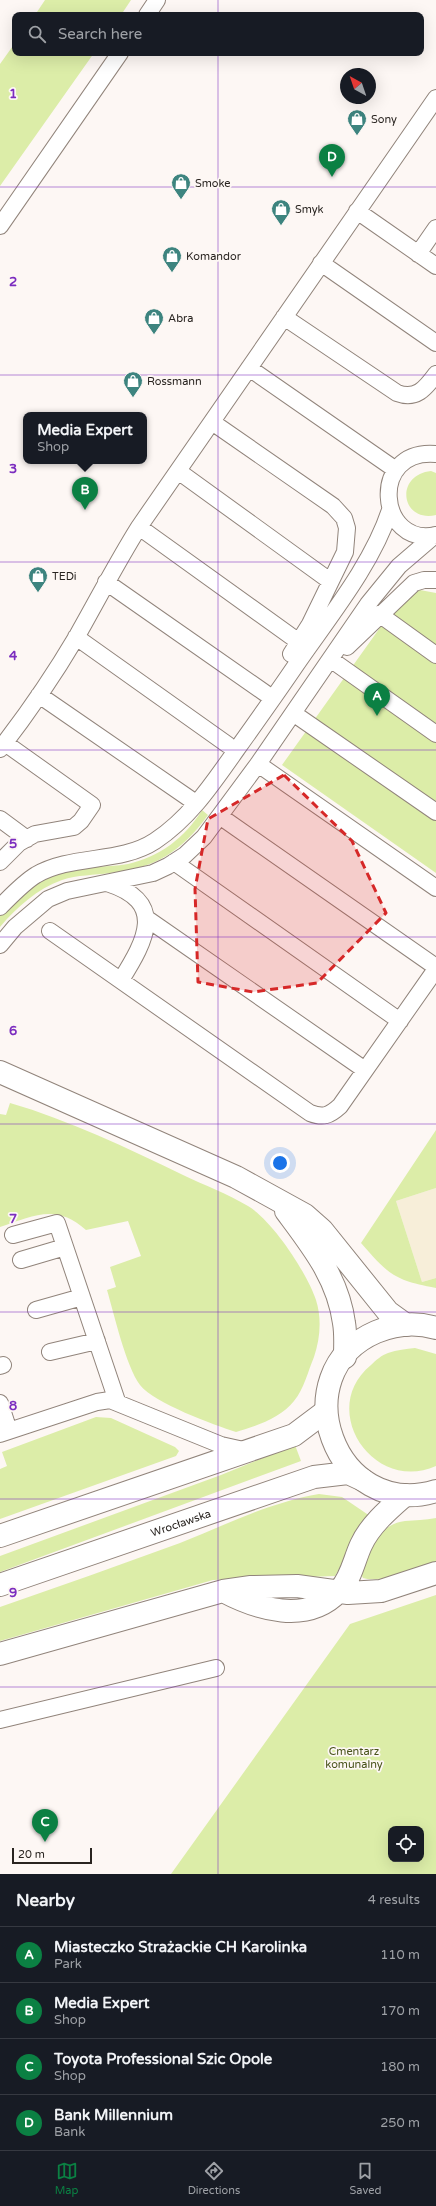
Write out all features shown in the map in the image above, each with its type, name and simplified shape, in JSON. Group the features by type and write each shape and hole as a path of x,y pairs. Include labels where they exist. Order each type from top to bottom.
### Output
{"street":[{"path":"0,1072 236,1177 305,1215 322,1230 369,1291 388,1312 406,1325"},
{"path":"279,1200 323,1262 336,1290 344,1323 345,1357"},
{"path":"436,1328 420,1325 395,1326 372,1334 362,1340 345,1357 331,1382 326,1411 328,1427 340,1457 351,1470 363,1480 376,1488 405,1495 436,1491"},
{"path":"0,1536 294,1435 326,1411"},
{"name":"Wrocławska","path":"0,1585 314,1477 348,1473 363,1480"},
{"path":"0,1654 223,1591 244,1602 268,1609 286,1612 306,1608 323,1602 339,1591 352,1571 361,1544 376,1523 405,1495"},
{"path":"339,1591 381,1591 436,1573"}],"lane":[{"path":"149,12 157,0"},
{"path":"0,226 118,56"},
{"path":"0,862 35,834 74,827 81,821 92,805 2,746 76,637 106,582 139,527 436,98"},
{"path":"357,211 436,266"},
{"path":"418,254 436,228"},
{"path":"321,263 436,343"},
{"path":"284,317 397,393 405,396 416,395 426,388 436,374"},
{"path":"249,368 396,470"},
{"path":"168,830 265,693 299,642 345,552 348,538 344,518 333,506 212,422"},
{"path":"436,454 425,453 409,458 396,470 392,477 387,495 390,510 398,523 413,533 427,537 436,535"},
{"path":"178,471 330,581"},
{"path":"0,907 37,875 67,864 138,850 168,830 206,794 277,693 364,564 378,538 390,510"},
{"path":"139,527 299,642"},
{"path":"0,945 15,926 48,899 67,891 153,873 174,862 204,836 221,816 384,584 400,566 436,535"},
{"path":"315,681 379,614 414,583 424,580 436,580"},
{"path":"106,582 265,693"},
{"path":"379,614 436,655"},
{"path":"76,637 228,745"},
{"path":"333,662 436,734"},
{"path":"38,695 190,799"},
{"path":"293,713 436,812"},
{"path":"258,764 436,888"},
{"path":"50,931 310,1113 320,1116 327,1116 333,1113 340,1106 436,968 221,816"},
{"path":"0,819 27,839"},
{"path":"174,862 400,1021"},
{"path":"107,883 123,888 130,893 140,904 146,918 144,940 121,980"},
{"path":"146,918 365,1070"},
{"path":"13,1235 57,1223 117,1401"},
{"path":"21,1260 65,1247"},
{"path":"36,1310 82,1297"},
{"path":"50,1352 97,1342"},
{"path":"0,1403 4,1432 97,1402 117,1401 221,1445 248,1451"},
{"path":"0,1720 216,1668"}],"highlighted area":[{"path":"284,775 352,841 386,913 317,983 253,992 198,982 195,889 208,819"}],"shaded area":[{"path":"436,1188 436,1278 422,1282 396,1201"}],"green space":[{"path":"45,0 131,0 123,12 37,12"},
{"path":"12,47 12,56 92,56 0,186 0,64"},
{"path":"431,471 436,473 436,515 424,516 415,512 409,506 406,498 407,489 411,481 419,474"},
{"path":"420,590 436,593 436,873 282,765 399,601"},
{"path":"202,810 208,815 198,828 188,839 166,856 141,867 126,871 86,875 62,880 44,888 28,899 13,912 0,927 0,916 34,885 67,870 128,864 150,857 179,838 188,829"},
{"path":"10,1103 76,1126 141,1155 248,1206 268,1223 288,1248 312,1289 318,1307 320,1322 318,1343 306,1380 289,1407 268,1421 236,1432 185,1413 158,1399 147,1392 140,1385 125,1353 107,1290 116,1287 110,1267 141,1256 128,1221 86,1230 65,1217 54,1214 44,1214 0,1227 0,1114 6,1115"},
{"path":"436,1130 436,1188 396,1201 422,1282 436,1278 436,1288 401,1279 386,1269 361,1243"},
{"path":"415,1348 436,1354 436,1466 413,1472 392,1468 374,1458 360,1442 351,1424 350,1403 356,1383 371,1365 384,1355 391,1352"},
{"path":"96,1417 111,1418 175,1447 179,1451 176,1456 0,1519 0,1469 7,1466 2,1452"},
{"path":"295,1445 301,1461 0,1572 0,1556 221,1475"},
{"path":"319,1494 342,1497 370,1516 335,1576 213,1580 0,1641 0,1607 180,1543 266,1508 283,1502"},
{"path":"436,1518 436,1562 389,1577 379,1579 363,1578 361,1574 371,1548 381,1533 388,1527 405,1521"},
{"name":"Cmentarz komunalny","path":"436,1595 436,1874 171,1874 350,1624"}],"place":[{"name":"Sony","path":"357,136"},
{"name":"Bank Millennium","path":"332,177"},
{"name":"Smoke","path":"181,200"},
{"name":"Smyk","path":"281,226"},
{"name":"Komandor","path":"172,273"},
{"name":"Abra","path":"154,335"},
{"name":"Rossmann","path":"133,398"},
{"name":"Media Expert","path":"85,510"},
{"name":"TEDi","path":"38,593"},
{"name":"Miasteczko Strażackie CH Karolinka","path":"377,716"},
{"name":"Toyota Professional Szic Opole","path":"45,1842"}]}
